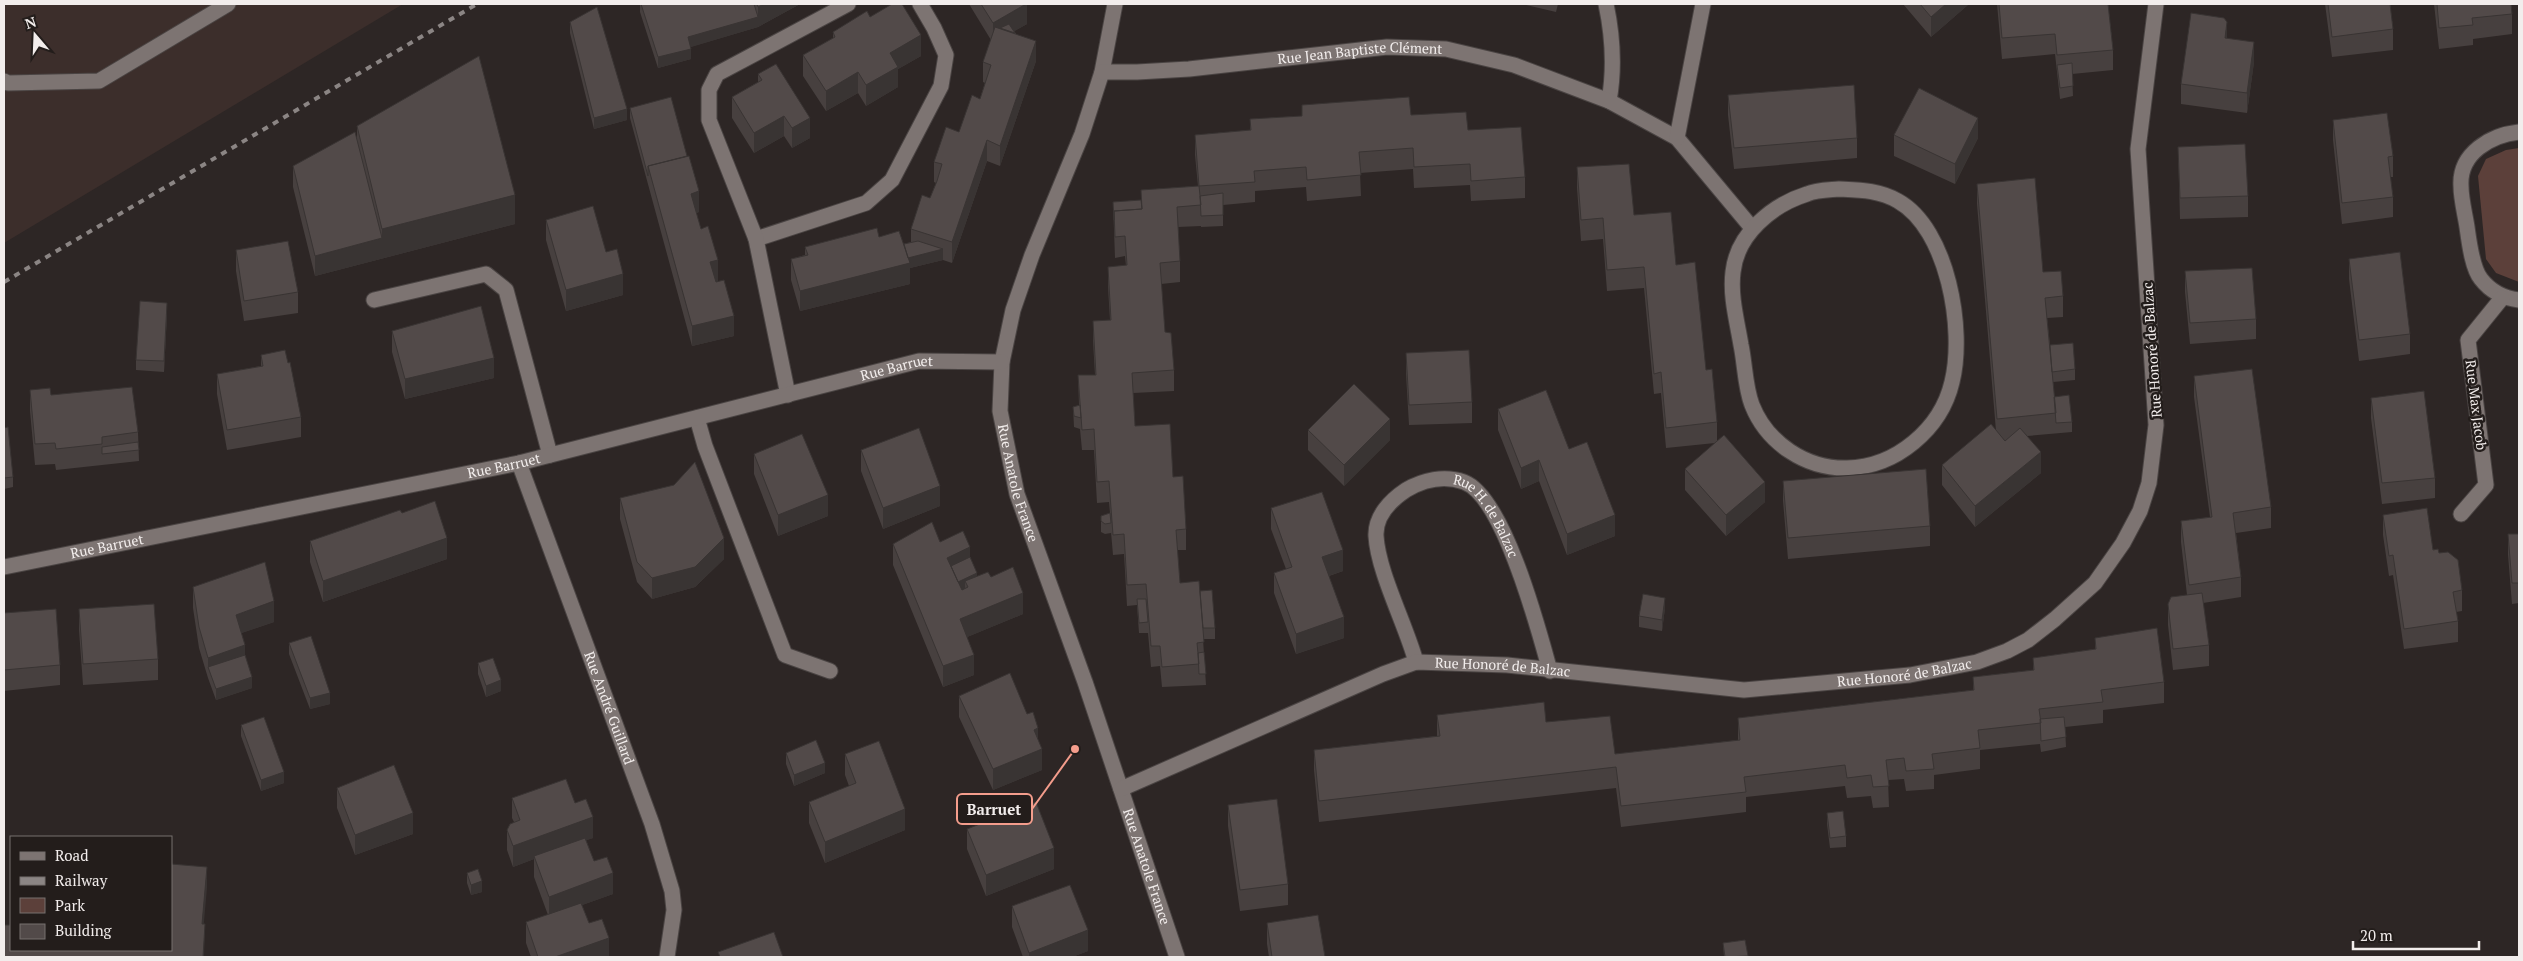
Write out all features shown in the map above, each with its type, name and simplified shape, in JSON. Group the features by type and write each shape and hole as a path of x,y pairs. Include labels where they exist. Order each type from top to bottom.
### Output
{"street":[{"path":"4,81 8,83 99,81 228,4"},
{"path":"788,395 756,239 709,120 710,90 717,74 848,4"},
{"path":"756,239 866,203 892,180 941,86 946,55 934,28 920,4"},
{"name":"Rue Anatole France","path":"1116,4 1102,72 1074,155 1032,255 1013,310 1002,362 1000,410 1017,494 1121,789 1177,957"},
{"path":"1606,4 1613,48 1613,76 1609,101"},
{"path":"1677,138 1702,4"},
{"name":"Rue Honoré de Balzac","path":"1121,789 1383,674 1416,662 1507,665 1744,690 1910,675 1977,662 2007,652 2028,640 2055,619 2095,583 2123,543 2140,511 2149,483 2156,424 2138,149 2151,5"},
{"name":"Rue Jean Baptiste Clément","path":"1102,72 1189,69 1387,47 1446,49 1514,65 1609,101 1677,138 1752,228"},
{"path":"2519,132 2505,134 2478,146 2465,164 2460,184 2470,248 2480,278 2502,298 2519,300"},
{"path":"1839,189 1870,190 1898,201 1926,228 1942,258 1950,287 1957,349 1952,383 1938,415 1913,446 1874,464 1848,468 1822,467 1791,453 1765,428 1752,404 1734,307 1733,273 1736,258 1738,251 1752,228 1786,203 1807,193 1839,189"},
{"path":"374,300 486,274 506,290 550,455"},
{"name":"Rue Max Jacob","path":"2461,514 2486,485 2468,340 2502,298"},
{"name":"Rue Barruet","path":"4,568 520,463 919,362 1002,362"},
{"path":"696,418 704,446 784,655 830,671"},
{"name":"Rue André Guillard","path":"520,463 652,824 666,872 674,910 667,957"},
{"name":"Rue H. de Balzac","path":"1416,662 1380,556 1376,534 1381,514 1395,497 1416,484 1438,478 1464,482 1487,501 1511,553 1535,617 1550,671"}],"shaded area":[{"path":"4,4 403,4 4,243"}],"green space":[{"path":"2519,148 2519,282 2496,273 2486,259 2478,176 2486,159 2506,150"}],"building":[{"path":"641,4 754,4 758,17 688,37 691,49 658,57"},
{"path":"892,4 902,4 921,35 890,53 898,67 866,85 858,72 826,91 803,55 835,37 833,32 867,11 870,17"},
{"path":"981,4 1026,4 993,23"},
{"path":"1920,4 1946,4 1931,17"},
{"path":"1999,4 2108,4 2113,50 2057,55 2055,34 2002,38"},
{"path":"2328,4 2390,4 2393,29 2332,37"},
{"path":"2437,4 2511,4 2512,14 2472,18 2473,25 2439,28"},
{"path":"597,7 627,109 594,118 570,22"},
{"path":"2191,13 2224,18 2227,22 2225,38 2254,42 2247,93 2181,84"},
{"path":"1009,24 1015,33 1000,28"},
{"path":"995,27 1036,41 1000,146 987,140 952,242 911,229 922,195 930,198 937,181 942,164 934,162 946,127 959,132 972,95 980,99 991,65 983,62"},
{"path":"479,56 515,195 382,229 357,126"},
{"path":"2072,63 2073,86 2060,88 2057,65"},
{"path":"776,64 810,118 792,128 784,116 754,133 732,97 762,80 758,74"},
{"path":"1854,85 1857,138 1734,148 1728,95"},
{"path":"1919,88 1978,118 1955,164 1894,135"},
{"path":"671,97 687,156 648,166 648,176 630,108"},
{"path":"1409,97 1411,115 1466,112 1468,130 1521,127 1525,177 1471,181 1470,164 1414,167 1413,148 1359,152 1361,175 1307,180 1306,167 1254,171 1255,182 1199,186 1195,135 1251,130 1250,119 1302,116 1302,105"},
{"path":"2387,113 2393,156 2388,157 2393,197 2342,203 2333,120"},
{"path":"355,132 382,238 315,256 293,166"},
{"path":"2245,144 2248,196 2180,198 2178,147"},
{"path":"689,156 699,191 691,194 701,229 708,226 718,260 710,262 716,282 724,280 734,316 692,326 648,166"},
{"path":"1629,164 1634,215 1671,212 1676,265 1695,262 1706,370 1712,369 1717,422 1666,428 1661,372 1654,374 1644,267 1607,270 1603,218 1581,220 1577,167"},
{"path":"2035,178 2043,272 2061,271 2063,296 2045,298 2056,413 1997,419 1977,184"},
{"path":"1199,186 1201,205 1177,207 1180,261 1160,263 1165,332 1171,333 1174,370 1132,373 1135,426 1170,424 1173,477 1183,476 1186,529 1176,530 1180,583 1199,581 1204,642 1197,643 1199,664 1162,667 1160,646 1151,646 1146,584 1127,585 1124,534 1113,535 1109,481 1097,482 1094,429 1082,430 1078,375 1096,375 1093,321 1111,320 1108,267 1127,265 1125,236 1115,237 1114,211 1142,209 1141,190"},
{"path":"1223,193 1223,215 1201,216 1200,196"},
{"path":"1141,200 1142,209 1114,211 1114,220 1113,202"},
{"path":"593,206 606,252 617,249 623,274 566,290 546,220"},
{"path":"877,228 879,237 899,231 910,263 800,291 791,259 808,255 805,247"},
{"path":"288,241 298,292 244,301 236,250"},
{"path":"918,241 943,249 908,258 904,244"},
{"path":"2400,252 2410,334 2359,340 2349,259"},
{"path":"2252,268 2256,319 2190,323 2185,271"},
{"path":"140,301 167,303 164,361 136,360"},
{"path":"481,306 494,358 405,379 392,331"},
{"path":"2073,343 2075,369 2052,372 2050,345"},
{"path":"285,350 288,363 290,362 301,417 227,430 217,374 263,366 261,355"},
{"path":"1469,350 1472,402 1409,405 1406,353"},
{"path":"2252,369 2271,507 2233,513 2241,577 2189,585 2181,521 2212,517 2194,376"},
{"path":"1354,384 1390,419 1344,465 1308,430"},
{"path":"132,387 138,432 102,437 102,444 56,449 55,443 35,444 30,390 50,388 51,395"},
{"path":"1546,390 1569,449 1587,442 1615,515 1567,534 1539,460 1521,468 1498,409"},
{"path":"2424,391 2435,478 2382,483 2371,398"},
{"path":"2069,395 2072,422 2056,423 2054,397"},
{"path":"1080,405 1081,418 1074,416 1073,407"},
{"path":"1991,424 2005,441 2020,428 2041,452 1975,506 1942,465"},
{"path":"8,427 13,477 4,478 4,428"},
{"path":"919,428 940,486 883,508 861,450"},
{"path":"802,434 828,495 778,515 754,454"},
{"path":"1724,435 1765,482 1726,515 1685,469"},
{"path":"138,442 139,450 102,454 102,447"},
{"path":"695,462 724,538 695,567 652,578 637,562 620,498 674,485"},
{"path":"1926,469 1930,526 1788,538 1783,481"},
{"path":"1322,492 1343,550 1322,557 1344,617 1296,634 1274,573 1292,567 1271,508"},
{"path":"435,501 447,538 323,581 310,541 400,510 402,513"},
{"path":"2427,508 2433,550 2438,549 2439,553 2448,552 2458,560 2462,590 2453,592 2458,621 2404,629 2393,555 2389,556 2383,515"},
{"path":"1110,513 1111,523 1105,524 1101,521 1101,516"},
{"path":"932,522 940,542 963,531 970,547 947,558 962,590 968,587 965,581 988,572 991,577 1013,567 1023,593 960,619 974,655 943,666 893,544"},
{"path":"2508,534 2519,534 2519,583 2512,583"},
{"path":"970,557 977,573 958,582 951,566"},
{"path":"265,562 274,601 236,615 245,645 208,658 199,627 193,587"},
{"path":"1212,590 1215,628 1203,628 1200,591"},
{"path":"2202,593 2209,645 2173,649 2168,604 2171,597"},
{"path":"1643,594 1665,598 1662,620 1639,616"},
{"path":"1137,599 1146,599 1148,622 1139,623"},
{"path":"154,604 158,659 83,664 79,609"},
{"path":"56,609 60,665 4,670 4,613"},
{"path":"2157,628 2164,682 2101,690 2103,702 2039,709 2041,723 1978,730 1980,748 1932,754 1934,769 1906,771 1904,758 1886,760 1889,786 1873,787 1871,775 1847,778 1845,765 1744,777 1746,792 1621,806 1616,767 1319,801 1314,750 1440,736 1437,715 1544,702 1546,722 1610,716 1615,754 1740,740 1738,718 1974,690 1973,677 2034,670 2033,658 2096,649 2095,638"},
{"path":"311,636 330,693 310,698 289,643"},
{"path":"1204,652 1206,674 1199,674 1198,653"},
{"path":"245,655 252,677 216,689 208,667"},
{"path":"493,658 501,680 486,686 478,663"},
{"path":"1010,673 1027,714 1033,712 1038,728 1034,730 1042,749 993,769 959,696"},
{"path":"264,717 284,772 261,780 241,725"},
{"path":"2064,717 2066,737 2041,741 2040,719"},
{"path":"816,740 825,763 794,775 786,753"},
{"path":"879,741 905,809 825,842 809,802 856,783 845,754"},
{"path":"394,765 413,813 355,835 337,788"},
{"path":"566,779 575,803 586,799 593,817 513,846 507,830 510,824 520,820 512,798"},
{"path":"1277,799 1288,884 1240,890 1228,805"},
{"path":"1036,802 1054,848 986,875 967,829"},
{"path":"1843,811 1846,836 1830,838 1827,813"},
{"path":"585,838 594,861 607,857 613,873 549,897 534,856"},
{"path":"172,864 207,867 202,924 205,924 203,957 4,957 4,925 10,925 10,951 172,951"},
{"path":"478,869 482,881 471,885 467,873"},
{"path":"1070,885 1088,930 1029,953 1012,906"},
{"path":"581,903 589,923 602,919 609,938 555,957 538,957 526,922"},
{"path":"1318,915 1325,957 1272,957 1267,923"},
{"path":"774,932 783,957 720,957 718,952"},
{"path":"1745,940 1748,956 1725,957 1723,943"}],"railway":[{"path":"4,282 477,4"}],"place":[{"name":"Barruet","path":"1075,749"}]}
